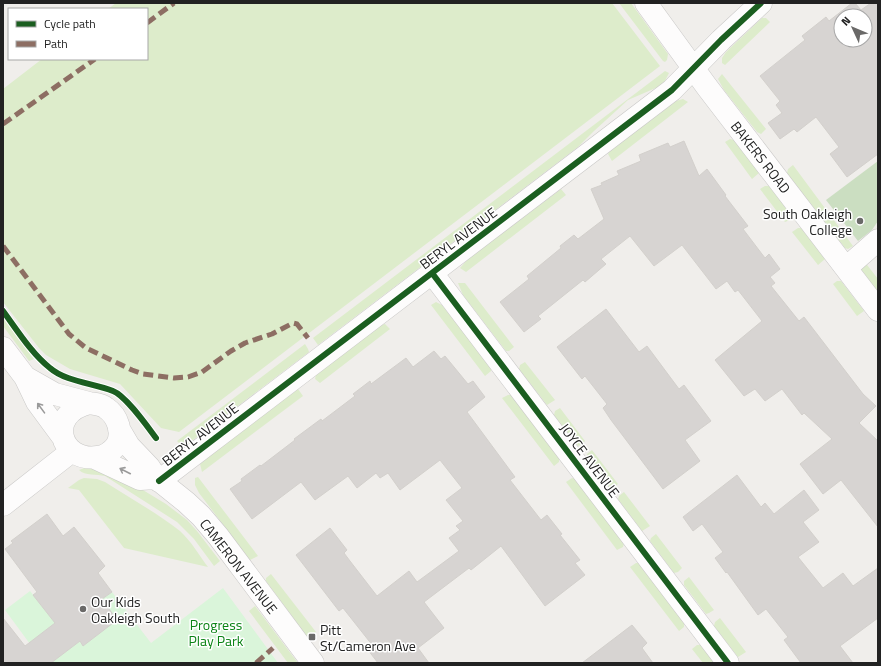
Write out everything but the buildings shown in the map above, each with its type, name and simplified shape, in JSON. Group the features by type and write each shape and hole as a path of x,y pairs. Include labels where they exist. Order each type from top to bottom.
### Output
{"street":[{"name":"BAKERS ROAD","path":"646,3 878,310"},
{"name":"BERYL AVENUE","path":"158,480 672,90 761,3"},
{"path":"846,268 878,240"},
{"name":"JOYCE AVENUE","path":"432,272 728,663"},
{"path":"3,348 25,377 37,402 67,444 80,456 95,458 140,479 158,480"},
{"path":"25,377 55,394 106,407 112,413 117,420 120,429 116,446 103,456 95,458"},
{"path":"67,444 62,427 65,418 71,410 89,403"},
{"name":"CAMERON AVENUE","path":"120,429 129,446 149,467 158,480 186,502 201,516 218,536 313,663"},
{"path":"3,505 67,444"}],"green space":[{"path":"116,3 612,3 660,66 179,432 161,428 120,384 70,369 46,355 3,302 3,89 41,60 148,60 148,8 109,8"},
{"path":"619,3 631,3 668,54 665,62 663,61"},
{"path":"762,18 766,18 770,22 725,65 722,63 722,58 726,52"},
{"path":"665,71 669,73 665,81 658,87 628,100 578,147 318,345 313,338"},
{"path":"722,74 766,129 761,134 757,132 724,90 718,79"},
{"path":"683,99 688,102 612,161 608,154 610,151 676,101"},
{"path":"730,139 734,140 759,173 752,179 725,142"},
{"name":"South Oakleigh College","path":"878,161 878,221 872,230 858,241 826,200"},
{"path":"793,165 853,246 848,249 845,248 787,173 788,169"},
{"path":"765,186 769,186 792,216 792,219 785,222 760,189"},
{"path":"561,189 566,195 466,272 460,268 468,259"},
{"path":"798,228 801,228 825,259 818,265 792,232"},
{"path":"864,261 878,279 878,292 859,267"},
{"path":"837,281 841,281 864,311 857,316 833,284"},
{"path":"458,283 465,283 514,347 509,351 506,351 463,295"},
{"path":"436,302 442,305 491,367 491,371 485,376 431,305"},
{"path":"3,318 34,359 29,361 3,326"},
{"path":"385,324 390,329 320,383 315,379 316,375 381,325"},
{"path":"305,344 309,352 185,446 181,445 177,441"},
{"path":"525,362 555,400 547,405 519,369 520,365"},
{"path":"298,389 303,396 202,472 200,464 205,459"},
{"path":"511,395 559,458 559,462 554,466 502,398"},
{"path":"560,408 585,441 581,445 578,446 554,415 555,411"},
{"path":"592,450 618,484 613,488 610,488 587,458 587,454"},
{"path":"87,467 101,468 128,481 166,504 187,520 220,561 214,566 194,539 177,522 105,476 88,474 79,470"},
{"path":"198,477 258,556 250,560 199,493 195,485 195,478"},
{"path":"84,478 97,479 105,482 171,524 188,539 208,567 124,548 79,490 68,488"},
{"path":"572,478 575,479 624,543 623,547 617,550 566,482"},
{"path":"624,492 650,526 642,531 618,499"},
{"path":"656,534 682,568 678,572 674,573 650,541"},
{"path":"636,563 639,563 684,623 684,627 679,631 630,567"},
{"path":"271,574 316,632 310,636 306,635 266,581 266,578"},
{"path":"689,577 714,610 706,614 684,585 684,581"},
{"name":"Progress Play Park","path":"223,588 278,663 44,663 5,610 30,591 38,601 63,617 35,639 52,662 80,641 84,645 117,620 102,599 112,592 151,643"},
{"path":"255,606 298,663 288,663 249,611"},
{"path":"720,618 746,652 738,657 714,626 715,622"},
{"path":"697,645 701,645 715,663 703,663 692,649"}],"marked path":[{"path":"148,22 174,3"},
{"path":"3,124 94,60"},
{"path":"3,246 69,334 86,348 143,374 174,378 188,377 202,372 245,343 272,334 293,323 297,324 308,338"},
{"path":"256,663 273,648"}],"cycle path":[{"path":"159,481 672,90 721,40 761,3"},
{"path":"432,273 728,663"},
{"path":"3,311 31,349 50,368 64,376 80,382 105,388 118,394 136,412 156,438"}],"place":[{"name":"South Oakleigh College","path":"860,221"},
{"name":"Our Kids Oakleigh South","path":"83,609"},
{"name":"Pitt St/Cameron Ave","path":"312,637"}]}
